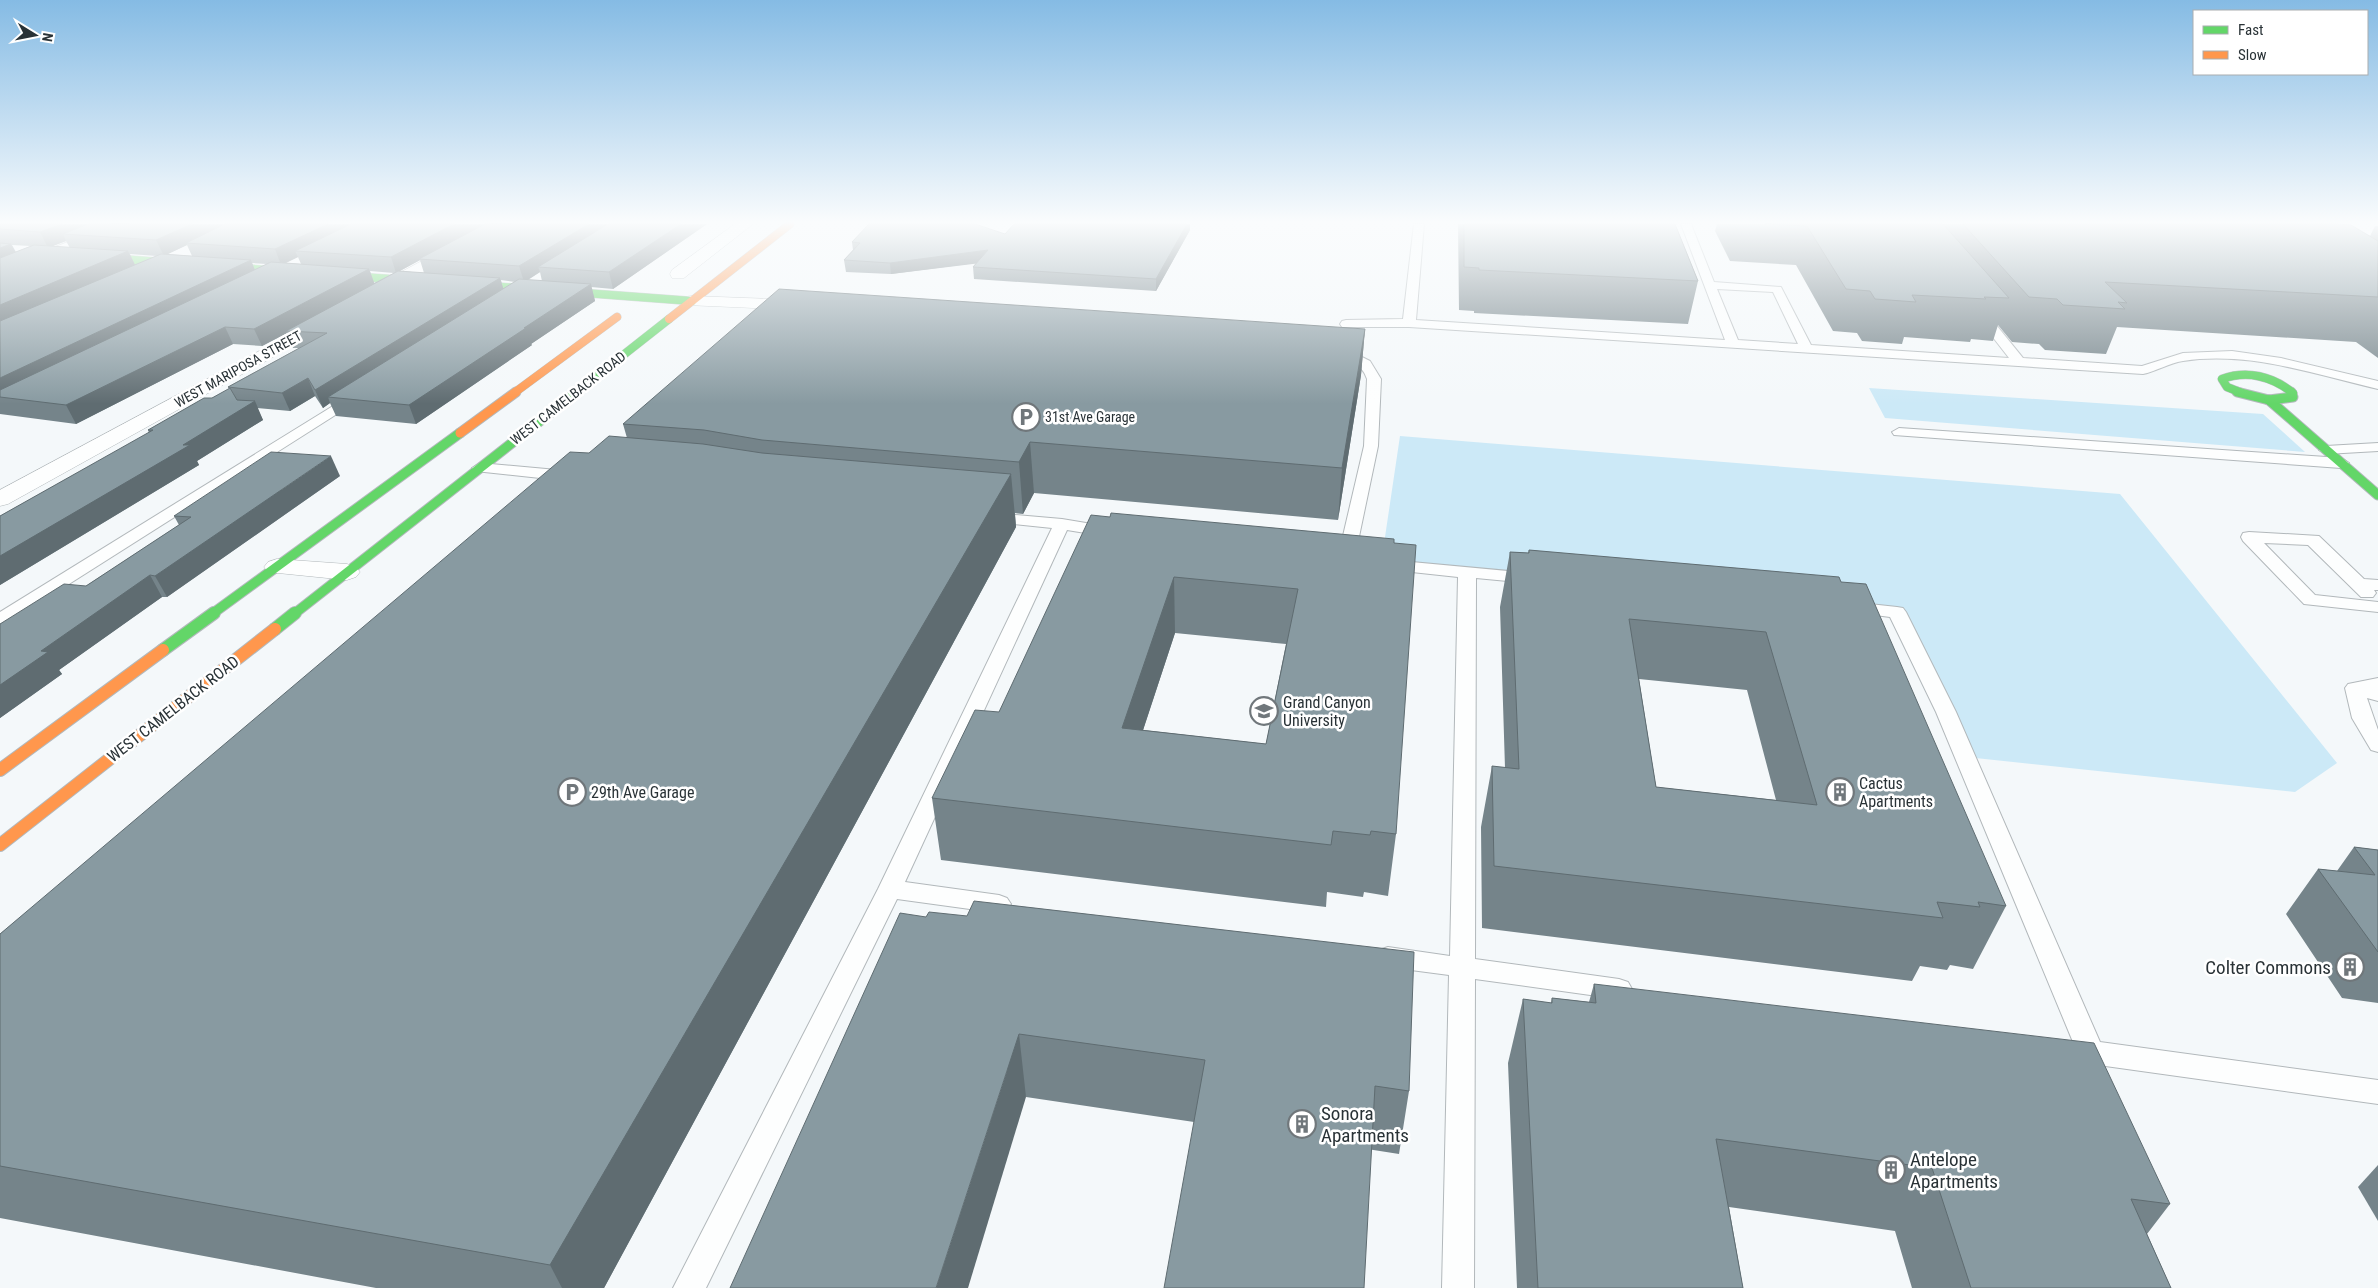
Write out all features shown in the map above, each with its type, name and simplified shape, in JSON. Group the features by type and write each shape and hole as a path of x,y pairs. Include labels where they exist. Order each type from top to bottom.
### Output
{"street":[{"path":"369,297 393,284"},
{"path":"453,284 815,306"},
{"name":"WEST CAMELBACK ROAD","path":"0,845 712,284"},
{"name":"WEST MARIPOSA STREET","path":"0,499 338,314"},
{"path":"0,770 617,317"},
{"path":"2269,400 2288,399 2292,397 2293,393 2284,385 2264,378 2241,374 2225,376 2222,379 2227,387 2235,391 2269,400 2378,495"},
{"path":"277,567 347,572"}],"lane":[{"path":"501,304 533,284"},
{"path":"1409,322 1413,284"},
{"path":"1733,344 1711,285 1777,289 1807,349"},
{"path":"1970,302 2019,362"},
{"path":"1346,324 1409,322 2143,370 2183,357 2231,356 2280,362 2378,385"},
{"path":"1324,352 1340,354 1365,363 1372,370 1374,379 1371,446 1347,553"},
{"path":"0,620 367,388"},
{"path":"1899,432 2341,463"},
{"path":"2326,450 2378,447"},
{"path":"480,468 586,477"},
{"path":"975,516 1062,524 1123,533"},
{"path":"689,1288 890,890 1062,524"},
{"path":"2249,536 2312,540 2359,584 2378,606 2310,600 2249,536"},
{"path":"1327,551 1347,553 1381,564 1545,579"},
{"path":"1458,1288 1460,967 1467,572"},
{"path":"2359,584 2378,585"},
{"path":"1838,606 1897,612 1946,712 2091,1053"},
{"path":"2355,688 2378,684"},
{"path":"2355,688 2378,695"},
{"path":"2355,688 2358,709 2370,736 2378,745"},
{"path":"890,890 1018,907"},
{"path":"1362,954 1638,991"},
{"path":"2054,1048 2378,1092"}],"shaded area":[{"path":"1869,388 2263,414 2305,452 1885,418"},
{"path":"1400,436 2120,494 2337,763 2295,792 1966,757 1897,612 1381,564"}],"building":[{"path":"0,284 50,284 0,305"},
{"path":"89,284 200,284 0,378 0,321"},
{"path":"224,284 340,284 254,329 225,327 66,405 0,397 0,390"},
{"path":"374,284 490,284 315,390 308,378 282,393 228,387 327,333 286,331"},
{"path":"511,284 591,284 409,405 328,397"},
{"path":"1843,284 1997,284 2009,298 1984,297 1986,299 1912,295 1916,302 1875,299 1870,291 1846,289"},
{"path":"2017,284 2107,284 2127,303 2118,302 2125,309 2063,305 2057,299 2029,297"},
{"path":"2143,284 2378,284 2378,297"},
{"name":"31st Ave Garage","path":"779,289 1365,329 1342,468 1030,442 1019,462 762,440 704,430 623,424"},
{"path":"230,388 237,400 255,401 183,445 190,445 0,556 0,516 153,430 148,430 204,398 212,398"},
{"name":"29th Ave Garage","path":"609,436 703,444 762,453 1011,474 550,1265 0,1166 0,934 570,452 589,453"},
{"path":"271,452 331,456 155,576 150,575 41,651 48,652 0,685 0,624 64,584 86,586 191,517 174,516"},
{"path":"1111,513 1394,539 1394,543 1416,545 1396,834 1371,831 1370,835 1333,831 1331,845 932,798 975,710 999,712 1091,515 1110,517","holes":["1174,577 1298,589 1266,744 1122,728"]},
{"path":"1529,550 1839,577 1841,582 1866,584 2006,906 1978,902 1980,907 1937,902 1943,918 1494,866 1492,766 1519,769 1510,552 1529,553","holes":["1629,619 1766,632 1817,805 1656,787"]},
{"path":"2354,847 2378,850 2378,952 2318,869 2375,875"},
{"name":"Sonora Apartments","path":"974,901 1414,952 1409,1091 1375,1086 1364,1288 1164,1288 1205,1060 1019,1034 936,1288 730,1288 900,913 926,917 929,912 967,916"},
{"path":"1594,984 2094,1043 2170,1204 2131,1199 2171,1288 1971,1288 1932,1168 1716,1139 1743,1288 1538,1288 1523,999 1552,1003 1552,998 1596,1003"}],"traffic: fast":[{"path":"465,284 692,301"},
{"path":"275,629 669,319"},
{"path":"2269,400 2293,397 2293,393 2286,387 2259,376 2240,375 2222,379 2227,387 2235,391 2269,400 2378,495"},
{"path":"163,650 460,433"}],"traffic: slow":[{"path":"669,319 713,284"},
{"path":"460,433 617,317"},
{"path":"0,845 275,629"},
{"path":"0,770 163,650"}],"place":[{"name":"31st Ave Garage","path":"1026,417"},
{"name":"Grand Canyon University","path":"1264,711"},
{"name":"29th Ave Garage","path":"572,792"},
{"name":"Cactus Apartments","path":"1840,792"},
{"name":"Colter Commons","path":"2350,967"},
{"name":"Sonora Apartments","path":"1302,1124"},
{"name":"Antelope Apartments","path":"1891,1170"}]}
